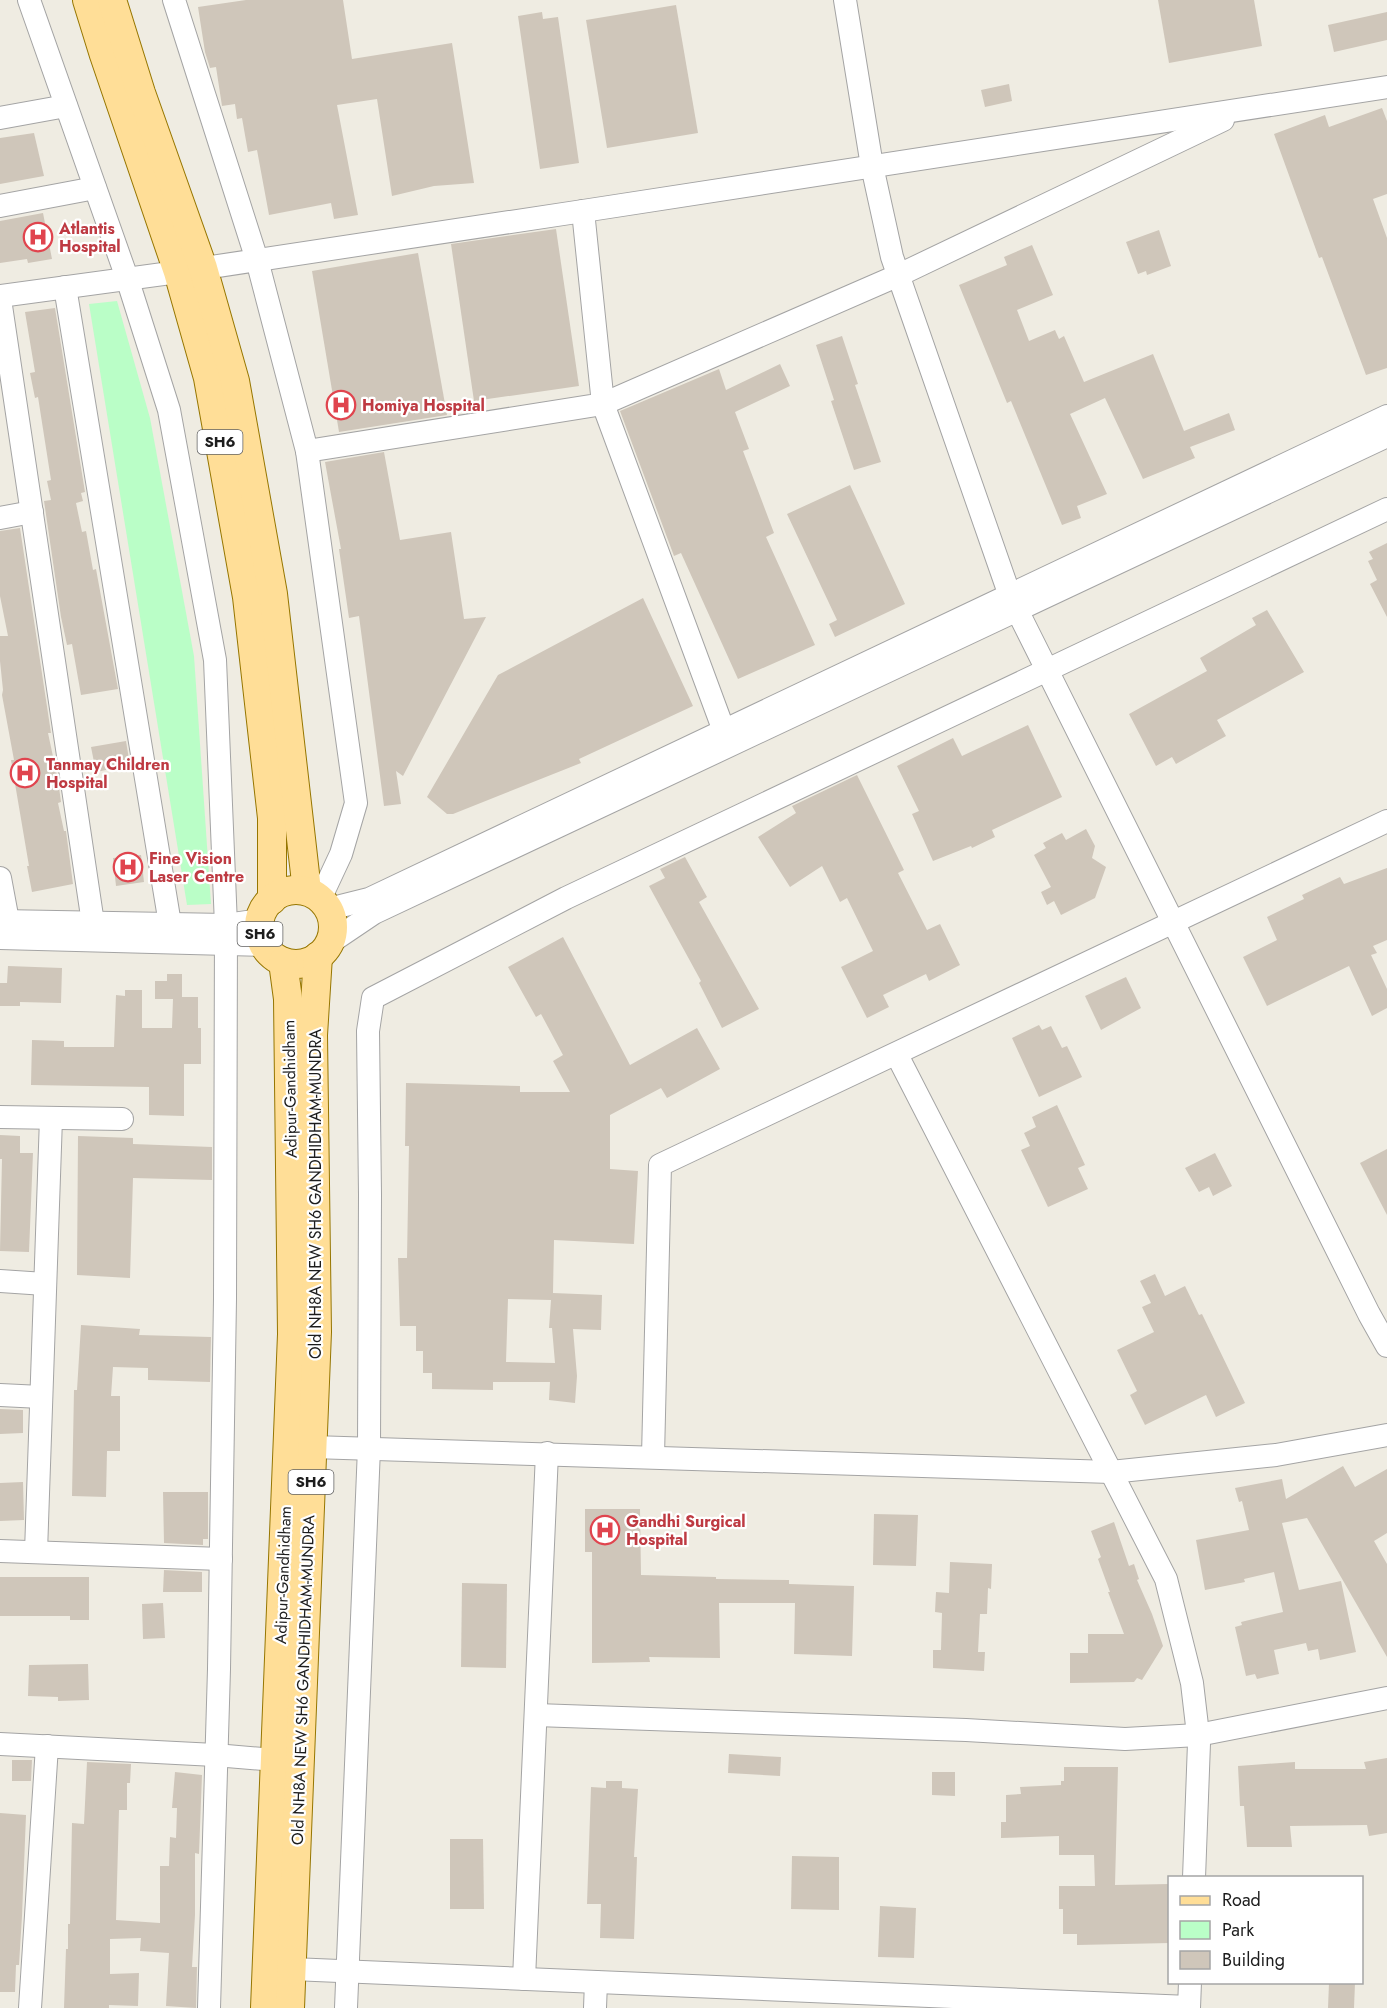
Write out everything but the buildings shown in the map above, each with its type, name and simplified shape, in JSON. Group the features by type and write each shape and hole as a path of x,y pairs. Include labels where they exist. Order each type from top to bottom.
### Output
{"main road":[{"name":"SH6","path":"87,0 104,55 190,270 235,381 273,594 319,900 334,924 324,949 312,961 299,964 270,932 272,818 247,597 190,270 141,93 112,0"},
{"name":"SH6","path":"270,932 280,893 294,890 319,900"},
{"name":"Adipur-Gandhidham","path":"265,2008 292,1334 288,999 270,932"},
{"name":"Old NH8A NEW SH6 GANDHIDHAM-MUNDRA","path":"290,2008 317,1332 313,1035 324,949"}],"street":[{"path":"29,0 127,278 169,410 214,660 226,935 225,1299 221,1559 209,2008"},
{"path":"174,0 257,260 307,451 356,803 340,854 319,900 369,898 724,731 1387,436"},
{"path":"845,0 872,166 892,257 1014,603 1387,1347"},
{"path":"93,923 0,297 583,211 1387,87"},
{"path":"0,118 66,106"},
{"path":"307,451 603,404 899,275 1246,109"},
{"path":"0,206 95,188"},
{"path":"583,211 603,404 724,731"},
{"path":"64,287 170,924"},
{"path":"324,949 374,914 1014,603 1387,416"},
{"path":"346,2008 369,1449 368,1030 373,998 566,898 1387,509"},
{"path":"0,518 32,512"},
{"path":"653,1456 660,1166 1387,820"},
{"path":"0,878 3,926"},
{"path":"3,926 93,923 170,924 226,935"},
{"path":"3,926 226,935 270,932"},
{"path":"897,1054 1166,1579 1192,1683 1198,1735 1194,1876"},
{"path":"0,1117 122,1119"},
{"path":"36,1552 51,1118"},
{"path":"0,1281 45,1284"},
{"path":"0,1395 41,1397"},
{"path":"312,1447 1111,1472 1276,1455 1387,1436"},
{"path":"524,1979 547,1454"},
{"path":"0,1551 221,1559"},
{"path":"536,1715 966,1730 1125,1739 1198,1735 1387,1698"},
{"path":"0,1744 275,1760"},
{"path":"30,2008 47,1746"},
{"path":"292,1969 596,1982 846,2000 1189,2007 1190,1984"},
{"path":"595,2008 596,1982"}],"green space":[{"path":"117,301 150,418 194,656 211,904 187,905 89,304"}],"place":[{"name":"Atlantis Hospital","path":"38,237"},
{"name":"Homiya Hospital","path":"341,405"},
{"name":"Tanmay Children Hospital","path":"25,773"},
{"name":"Fine Vision Laser Centre","path":"128,867"},
{"name":"Gandhi Surgical Hospital","path":"605,1530"}]}
